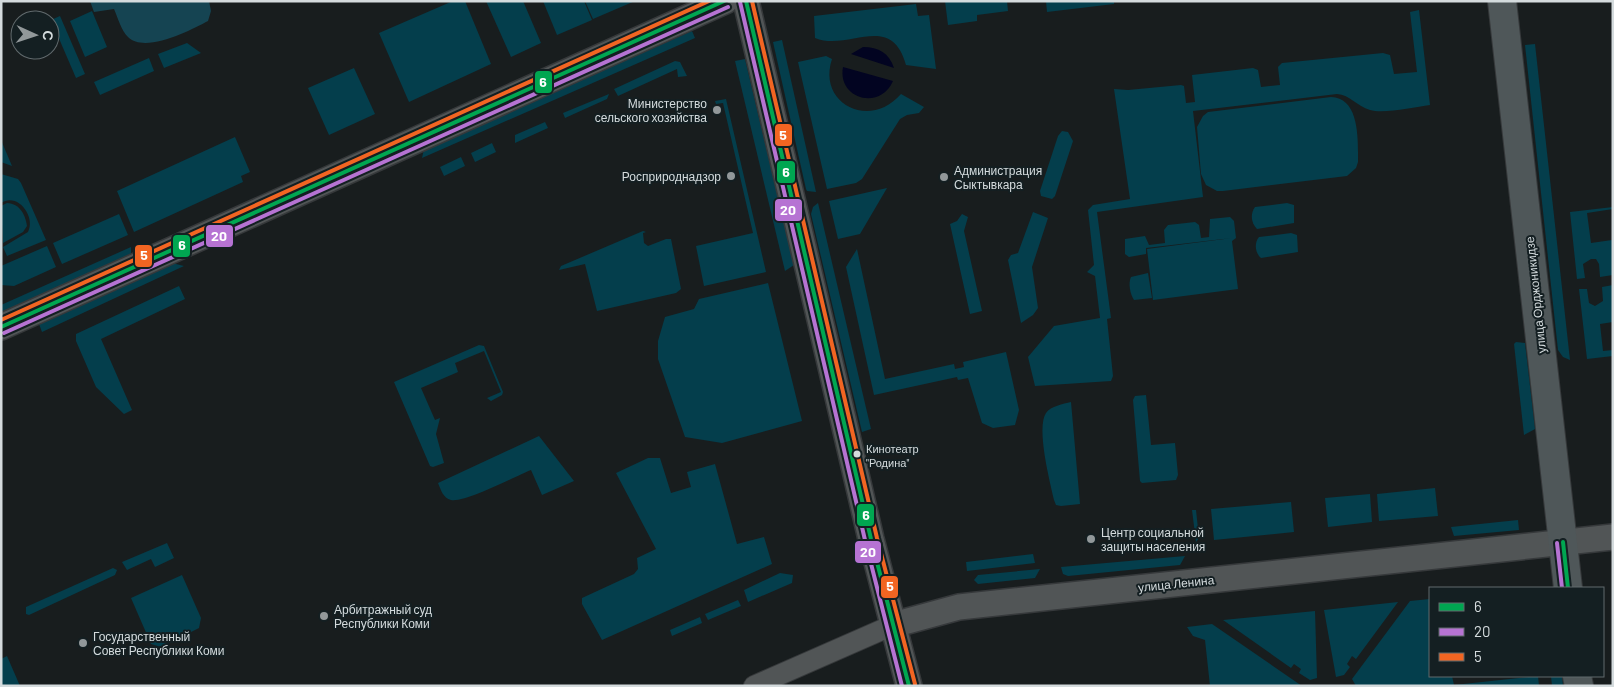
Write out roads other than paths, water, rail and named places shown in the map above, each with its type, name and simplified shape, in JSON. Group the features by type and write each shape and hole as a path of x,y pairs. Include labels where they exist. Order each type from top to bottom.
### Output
{"main road":[{"name":"улица Орджоникидзе","path":"1502,1 1568,587"}],"street":[{"path":"1,327 725,1"},
{"path":"746,1 909,686"},
{"name":"улица Ленина","path":"754,686 893,625 959,606 1613,537"}],"place":[{"name":"Министерство сельского хозяйства","path":"717,110"},
{"name":"Росприроднадзор","path":"731,176"},
{"name":"Администрация Сыктывкара","path":"944,177"},
{"name":"Кинотеатр \"Родина\"","path":"857,454"},
{"name":"Центр социальной защиты населения","path":"1091,539"},
{"name":"Арбитражный суд Республики Коми","path":"324,616"},
{"name":"Государственный Совет Республики Коми","path":"83,643"}]}
